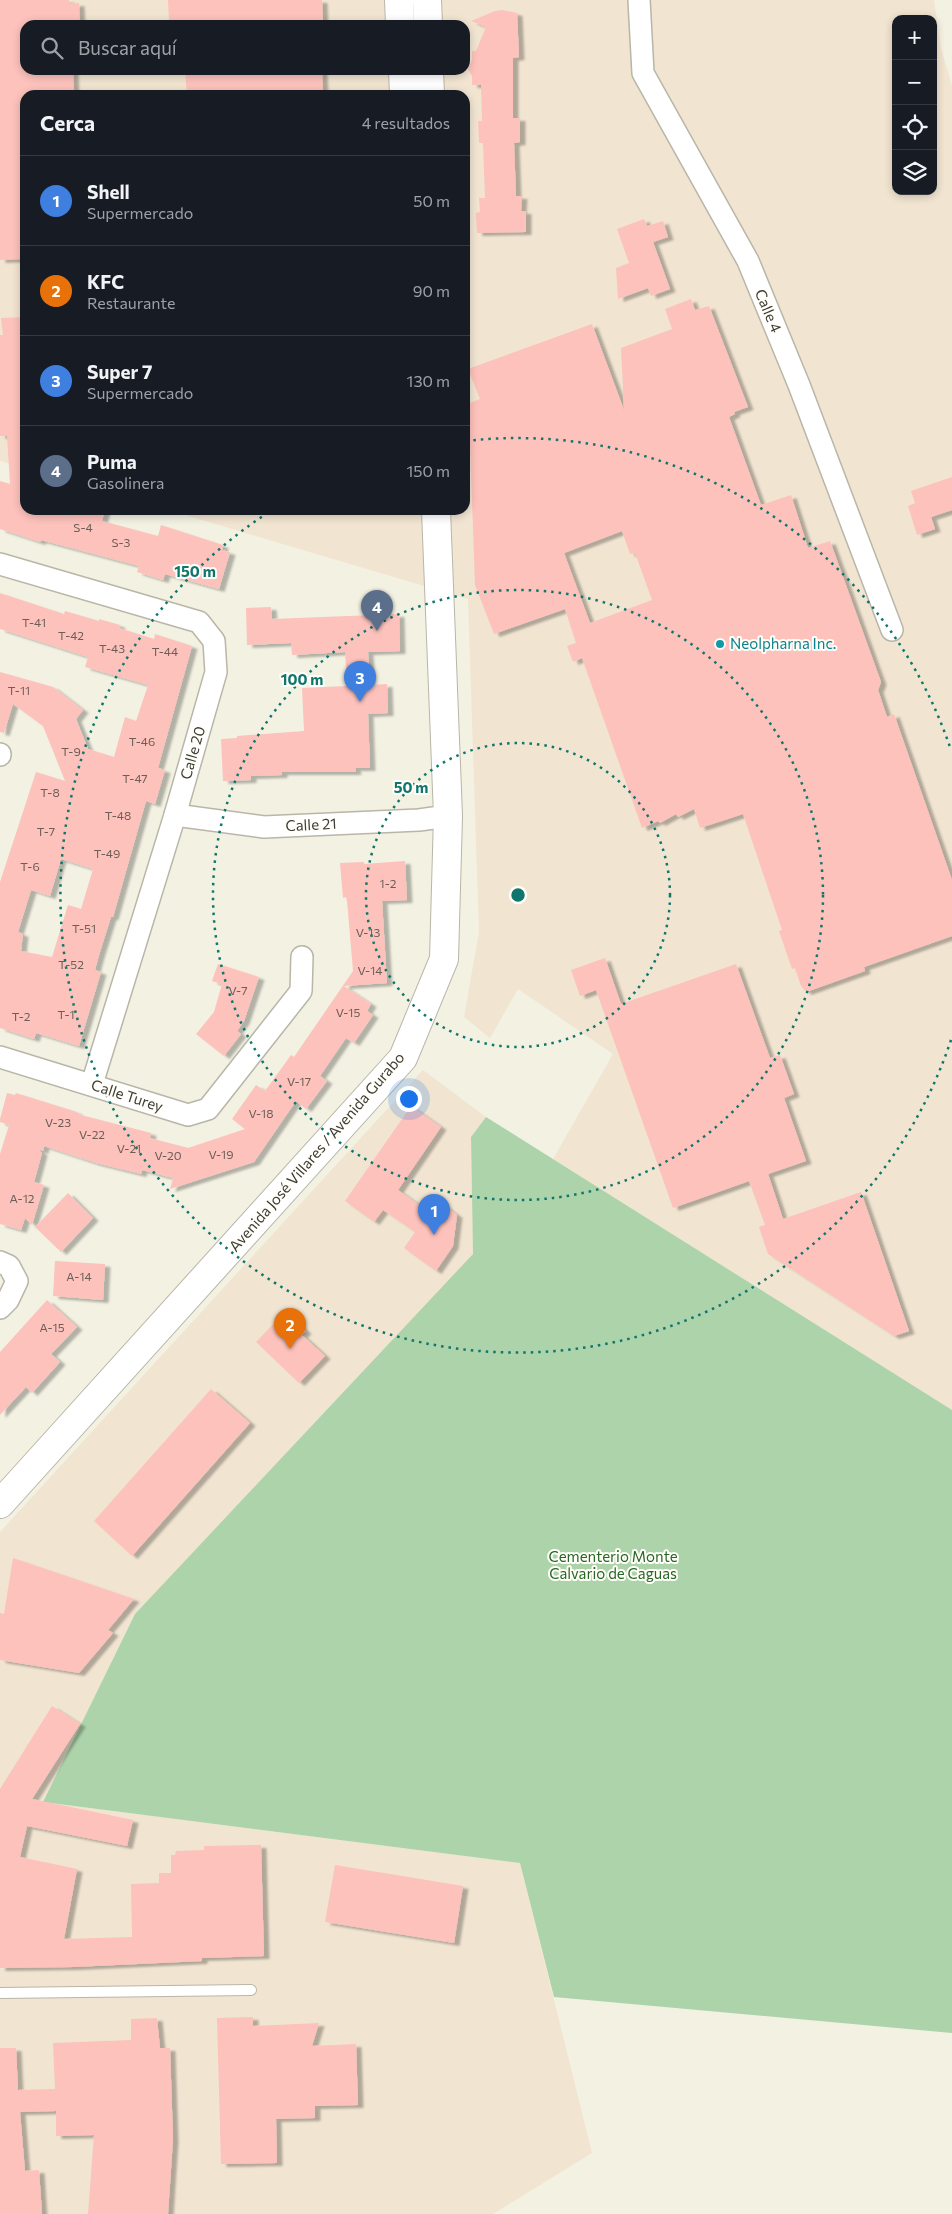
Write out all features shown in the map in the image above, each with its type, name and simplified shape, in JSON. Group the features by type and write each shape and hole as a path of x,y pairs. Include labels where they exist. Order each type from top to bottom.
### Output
{"main road":[{"path":"426,0 428,20"},
{"path":"403,75 404,90"},
{"path":"429,75 430,90"},
{"name":"Avenida José Villares / Avenida Gurabo","path":"0,1504 404,1058 444,959 448,816 436,515"}],"street":[{"name":"Calle 4","path":"639,0 643,73 748,261 799,385 892,630"},
{"name":"Calle 20","path":"0,564 199,622 214,641 216,672 175,815 92,1084"},
{"name":"Calle 21","path":"175,815 264,827 419,820 448,816"},
{"name":"Calle Turey","path":"0,1057 188,1115 208,1110 301,991 302,957"},
{"path":"0,1262 9,1266 17,1281 8,1300 0,1308"}],"lane":[{"path":"0,1994 251,1990"}],"shaded area":[{"path":"0,0 934,0 936,15 892,15 892,195 937,195 937,21 941,48 952,86 952,1410 553,1159 613,1054 518,989 490,1038 464,1017 479,932 468,599 185,515 470,515 470,90 20,90 20,467 0,461"},
{"path":"423,1070 486,1117 471,1137 473,1254 135,1614 43,1802 520,1863 592,2153 493,2214 0,2214 0,1532"}],"green space":[{"name":"Cementerio Monte Calvario de Caguas","path":"486,1117 952,1410 952,2033 554,1997 520,1863 43,1802 135,1614 473,1254 471,1137"}],"building":[{"path":"0,0 69,0 69,4 79,3 80,20 20,20 20,75 73,75 74,90 20,90 20,259 0,260"},
{"path":"168,0 322,0 323,20 169,20"},
{"path":"502,10 517,13 519,57 513,58 513,118 520,118 520,142 514,143 516,196 522,196 521,211 526,211 526,232 477,233 476,213 480,212 479,198 485,198 483,143 479,143 478,121 482,121 481,85 472,85 470,64 472,51 476,51 486,27 471,21"},
{"path":"185,75 322,75 323,90 187,90"},
{"path":"644,219 647,226 663,221 668,237 653,242 670,289 651,296 648,288 618,299 616,268 629,263 617,229"},
{"name":"Neolpharna Inc.","path":"691,299 695,310 709,306 748,407 734,412 735,414 729,417 761,505 791,495 808,548 830,541 881,682 878,690 887,717 894,714 952,880 952,936 864,967 865,971 806,992 801,986 795,968 792,969 779,931 782,930 743,814 700,828 694,809 678,817 676,814 660,823 658,821 642,828 582,658 573,662 567,646 576,643 565,609 494,634 475,585 470,403 480,399 470,374 470,368 592,324 624,410 621,348 672,329 665,309","holes":["622,531 630,554 635,553 652,600 590,623 564,553"]},
{"path":"20,317 20,515 104,515 102,521 158,536 161,525 223,545 222,550 230,552 219,589 165,574 163,580 137,572 139,566 41,540 40,542 0,529 0,481 10,484 7,436 0,436 0,335 3,335 1,318"},
{"path":"952,477 952,510 931,517 935,529 917,535 908,506 915,503 911,491"},
{"path":"0,593 64,614 65,611 120,625 119,628 154,639 155,634 192,646 158,768 165,770 155,804 146,801 113,917 111,917 99,955 95,970 101,972 79,1046 36,1033 34,1039 0,1028 0,882 36,772 65,781 43,726 13,704 4,733 0,732 0,672 53,687 83,710 76,719 88,749 114,757 125,717 136,721 148,685 85,667 88,657 0,629","holes":["61,859 93,869 81,909 68,905 52,957 21,951 23,934 18,932 31,890 50,896"]},
{"path":"271,607 272,619 399,614 400,651 368,652 370,685 387,684 388,713 368,714 370,768 355,768 356,772 282,772 282,775 251,776 251,780 223,781 221,739 304,731 302,688 347,686 345,652 292,655 291,643 247,645 246,608"},
{"path":"405,861 407,900 382,901 387,983 344,986 371,1004 367,1011 373,1015 354,1043 346,1038 320,1076 327,1081 306,1109 296,1101 254,1162 170,1189 173,1178 142,1170 141,1174 96,1163 44,1146 43,1151 38,1149 42,1153 34,1182 44,1185 32,1225 25,1218 21,1230 0,1224 0,1154 9,1125 0,1122 0,1119 7,1093 15,1095 16,1093 77,1112 77,1114 151,1133 150,1138 188,1148 245,1129 232,1119 256,1085 265,1091 291,1055 294,1057 353,971 347,901 346,897 343,898 340,863 364,862 364,864"},
{"path":"605,958 621,1004 736,964 770,1058 780,1055 794,1094 784,1098 806,1161 768,1174 783,1219 861,1192 909,1331 894,1336 768,1254 759,1227 765,1225 749,1181 673,1208 596,990 580,996 571,970"},
{"path":"218,964 259,977 244,1021 237,1031 241,1034 224,1056 196,1034 214,1012 222,984 212,981"},
{"path":"411,1106 441,1127 398,1190 429,1212 437,1200 457,1215 453,1246 436,1271 404,1248 415,1232 383,1210 374,1222 345,1201"},
{"path":"68,1193 93,1218 61,1252 35,1227"},
{"path":"55,1261 105,1264 103,1300 53,1296"},
{"path":"47,1300 77,1327 51,1354 60,1362 32,1393 26,1387 0,1415 0,1352"},
{"path":"282,1315 291,1323 294,1320 306,1331 302,1335 325,1356 299,1383 256,1342"},
{"path":"211,1389 250,1423 132,1556 94,1521"},
{"path":"13,1558 134,1599 108,1630 113,1633 79,1673 0,1660 0,1613 4,1614"},
{"path":"52,1706 80,1724 32,1799 133,1820 127,1846 27,1826 20,1857 77,1869 64,1939 132,1937 131,1884 159,1883 159,1873 171,1873 171,1855 175,1855 176,1851 204,1850 204,1846 261,1845 264,1956 202,1958 202,1961 73,1967 0,1968 0,1789"},
{"path":"335,1865 463,1886 454,1943 325,1922"},
{"path":"253,2017 253,2026 319,2023 312,2046 356,2044 358,2105 315,2106 315,2118 276,2119 277,2163 221,2164 217,2018"},
{"path":"157,2018 160,2048 170,2048 173,2139 168,2214 88,2214 94,2135 56,2136 56,2111 20,2112 25,2171 39,2170 42,2214 0,2214 0,2048 16,2048 18,2090 55,2089 53,2043 131,2040 131,2019"}],"place":[{"name":"Puma","path":"377,631"},
{"name":"Neolpharna Inc.","path":"720,644"},
{"name":"Super 7","path":"360,702"},
{"name":"Shell","path":"434,1235"},
{"name":"KFC","path":"290,1349"}]}
